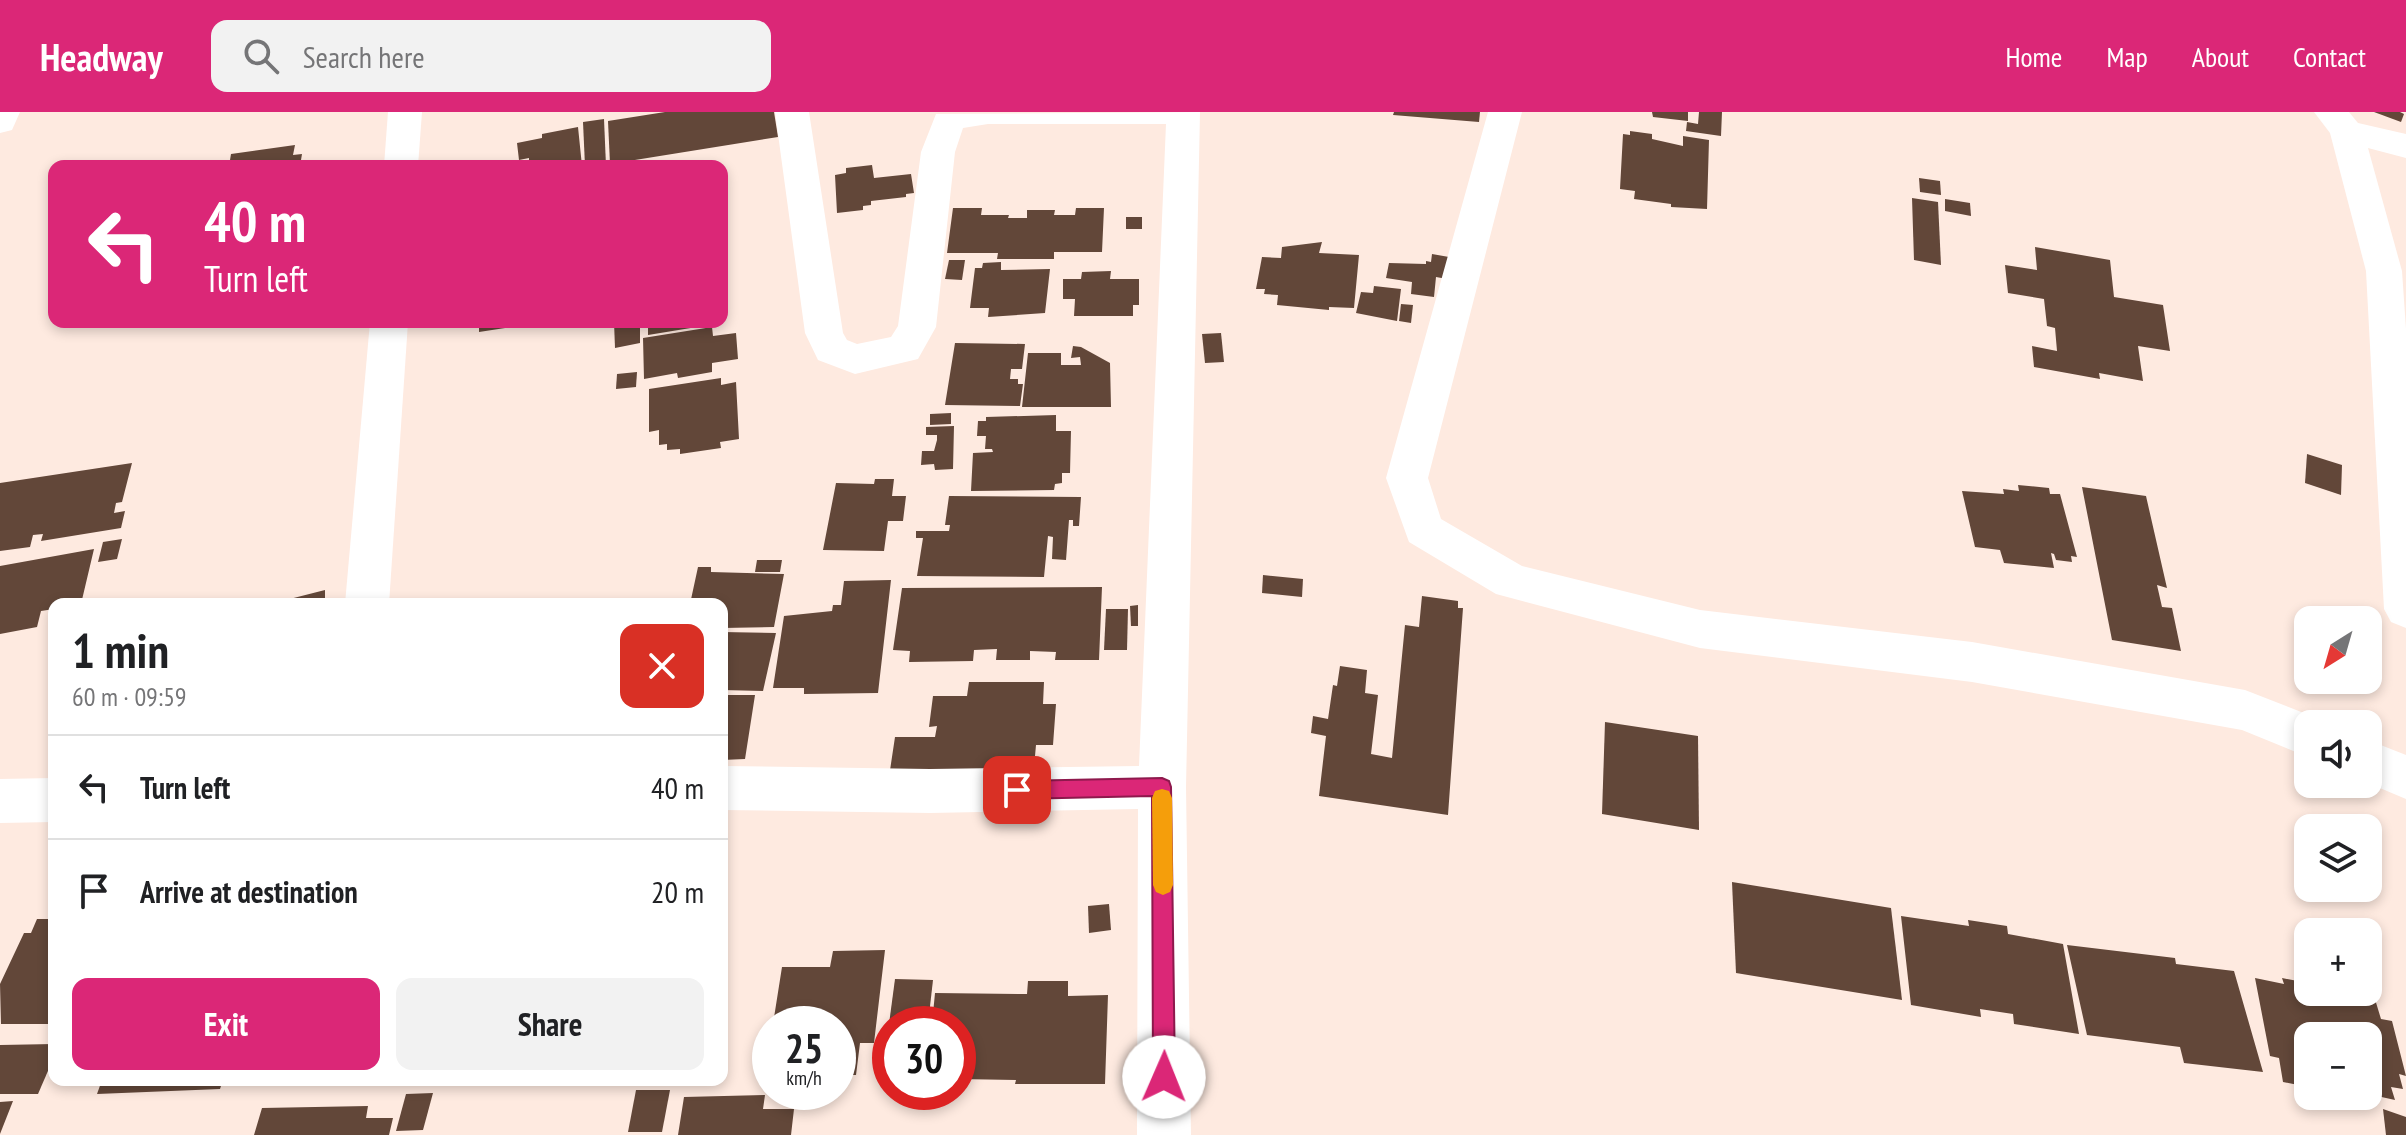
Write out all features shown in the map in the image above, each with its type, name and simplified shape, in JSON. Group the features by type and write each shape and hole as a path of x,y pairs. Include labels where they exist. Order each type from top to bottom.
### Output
{"street":[{"path":"0,122 3,112"},
{"path":"401,160 405,112"},
{"path":"792,112 824,333 832,350 855,359 904,349 917,327 938,152 948,122 958,116 988,113 1183,112 1162,787 1164,1135"},
{"path":"1505,112 1407,478 1424,530 1511,581 1700,629 2002,667 2245,710 2294,730"},
{"path":"2330,118 2406,146"},
{"path":"2330,118 2384,271 2399,431 2406,609"},
{"path":"367,598 389,328"},
{"path":"2382,767 2406,777"},
{"path":"728,788 930,791 1162,787"},
{"path":"0,801 48,800"}],"building":[{"path":"665,112 774,112 778,137 635,160 610,160 608,121"},
{"path":"1394,112 1480,112 1479,122 1393,115"},
{"path":"1652,112 1688,112 1688,121 1653,117"},
{"path":"1699,112 1722,112 1721,136 1686,131 1687,122 1698,124"},
{"path":"2374,112 2400,112 2404,114 2401,122"},
{"path":"604,119 606,160 585,160 583,122"},
{"path":"578,127 581,160 519,160 517,143 542,138 542,134"},
{"path":"1630,131 1652,134 1652,139 1683,146 1683,136 1709,140 1707,209 1671,207 1671,204 1634,199 1635,191 1620,189 1623,134 1630,135"},
{"path":"295,145 293,155 302,154 301,160 230,160 231,154"},
{"path":"872,165 874,178 911,174 914,193 906,194 906,197 871,201 871,205 863,206 863,210 837,213 835,175 846,173 846,168"},
{"path":"1919,178 1940,181 1941,195 1920,192"},
{"path":"1912,198 1938,202 1941,265 1914,260"},
{"path":"1945,199 1970,203 1971,216 1945,211"},
{"path":"953,208 982,208 981,215 1027,218 1027,210 1055,210 1054,215 1075,215 1076,208 1104,208 1102,252 1054,252 1054,259 997,259 998,253 947,253"},
{"path":"1126,217 1142,217 1142,229 1126,229"},
{"path":"1322,242 1319,253 1359,255 1354,308 1329,307 1329,310 1277,305 1278,295 1264,294 1265,289 1256,289 1262,257 1281,258 1282,247"},
{"path":"2035,247 2110,260 2114,297 2163,305 2170,351 2138,346 2143,381 2099,373 2100,379 2034,367 2032,346 2057,351 2055,328 2047,326 2044,299 2008,293 2005,265 2037,270"},
{"path":"1432,254 1449,257 1447,279 1436,277 1434,297 1411,294 1412,282 1386,278 1389,263 1426,264 1426,261 1431,262"},
{"path":"949,260 965,260 962,280 945,279"},
{"path":"1001,262 1001,270 1050,269 1045,313 988,317 989,308 970,308 975,268 982,268 983,263"},
{"path":"1111,271 1110,279 1139,279 1139,305 1133,305 1133,316 1074,316 1075,299 1063,299 1063,279 1081,279 1082,272"},
{"path":"1374,286 1401,289 1397,321 1356,313 1361,292 1373,293"},
{"path":"1401,304 1413,305 1411,323 1399,321"},
{"path":"479,328 504,328 479,332"},
{"path":"614,328 640,328 640,343 615,348"},
{"path":"648,328 691,328 648,335"},
{"path":"706,328 712,328 713,336 736,333 738,359 712,363 712,372 678,378 677,373 644,379 643,338"},
{"path":"1221,333 1224,362 1205,363 1202,334"},
{"path":"955,343 1025,344 1022,369 1011,369 1010,379 1018,379 1018,384 1023,384 1020,406 945,405"},
{"path":"1073,346 1081,347 1110,363 1111,407 1022,407 1028,353 1061,353 1061,365 1081,365 1080,357 1071,358"},
{"path":"637,372 636,387 616,389 617,374"},
{"path":"721,378 721,385 736,382 739,439 720,442 721,448 680,454 680,449 667,450 667,444 659,445 659,430 649,432 649,389"},
{"path":"951,413 951,424 930,425 930,414"},
{"path":"1056,415 1056,431 1071,431 1070,473 1062,473 1062,483 1055,484 1054,490 971,491 973,453 993,452 992,449 985,449 986,436 977,436 978,421 986,421 986,417"},
{"path":"954,426 953,469 935,470 934,464 921,465 922,451 934,451 937,440 937,435 926,435 926,427"},
{"path":"2307,454 2342,465 2341,495 2305,483"},
{"path":"132,463 122,502 116,503 114,513 125,511 121,528 41,541 43,534 33,535 30,547 0,551 0,483"},
{"path":"875,479 894,479 892,496 906,496 903,521 888,521 884,551 823,550 836,483 874,484"},
{"path":"2018,485 2049,488 2050,494 2060,494 2077,557 2071,556 2072,562 2056,560 2051,553 2054,568 2004,563 2000,550 1975,547 1962,491 2004,494 2003,489 2019,491"},
{"path":"2082,487 2146,496 2167,588 2157,585 2162,607 2172,608 2181,651 2112,640"},
{"path":"949,496 1081,497 1079,526 1073,526 1073,520 1069,520 1066,560 1052,559 1053,537 1048,536 1044,577 917,576 923,538 916,538 916,531 949,531 950,525 945,525"},
{"path":"122,539 117,559 98,562 103,542"},
{"path":"94,549 82,598 48,598 48,610 41,611 37,627 0,634 0,566"},
{"path":"757,560 782,560 780,572 755,572"},
{"path":"698,567 711,567 711,572 784,574 774,627 728,628 728,598 691,598"},
{"path":"1263,575 1303,579 1302,597 1262,593"},
{"path":"891,580 878,693 804,694 804,688 773,688 784,616 832,611 833,605 841,605 844,581"},
{"path":"1102,587 1099,660 1055,660 1056,652 1030,651 1030,660 996,660 997,649 974,650 973,661 909,662 910,651 893,650 902,588"},
{"path":"325,590 325,598 294,598"},
{"path":"1422,596 1458,601 1458,608 1463,608 1448,815 1319,796 1326,736 1311,733 1313,716 1328,719 1333,685 1337,686 1340,666 1367,670 1365,693 1378,695 1371,754 1392,758 1405,625 1419,627"},
{"path":"1138,605 1138,626 1131,626 1130,606"},
{"path":"1106,609 1128,609 1127,650 1104,650"},
{"path":"728,632 776,633 763,691 728,690"},
{"path":"969,682 1044,682 1043,704 1056,704 1053,745 1036,745 1033,778 889,777 895,737 935,737 937,726 929,727 933,696 967,696"},
{"path":"728,695 755,695 745,759 728,760"},
{"path":"1605,722 1698,736 1699,830 1602,814"},
{"path":"1732,882 1891,908 1902,1000 1736,973"},
{"path":"1109,904 1111,930 1089,933 1088,906"},
{"path":"1901,916 1969,926 1968,920 2007,926 2008,934 2063,944 2079,1034 2014,1024 2013,1014 1980,1009 1981,1017 1911,1005"},
{"path":"37,919 48,919 48,1024 1,1024 0,984 24,933 31,933"},
{"path":"2067,945 2175,958 2176,964 2234,971 2263,1072 2184,1063 2180,1047 2087,1035"},
{"path":"885,950 878,1006 872,1006 872,1043 860,1043 856,1075 856,1006 776,1006 782,967 830,967 833,951"},
{"path":"2255,978 2284,984 2282,978 2294,980 2294,1006 2377,1006 2381,1019 2392,1021 2406,1076 2399,1074 2403,1089 2391,1087 2395,1100 2382,1097 2382,1022 2294,1022 2294,1084 2283,1082 2279,1058 2270,1056"},
{"path":"895,979 933,980 930,1006 891,1006"},
{"path":"1028,981 1068,981 1068,996 1108,995 1105,1084 1015,1084 1016,1080 976,1079 976,1006 934,1006 935,993 1027,994"},
{"path":"48,1044 48,1071 38,1094 0,1094 0,1045"},
{"path":"100,1086 221,1086 220,1089 97,1094"},
{"path":"636,1090 670,1090 662,1132 628,1132"},
{"path":"433,1093 423,1130 396,1131 406,1094"},
{"path":"752,1095 752,1110 794,1110 791,1135 678,1135 684,1097"},
{"path":"13,1101 0,1134 0,1102"},
{"path":"368,1106 366,1118 393,1118 389,1135 254,1135 262,1108"},
{"path":"2383,1109 2406,1117 2406,1135 2386,1135"}],"slow traffic":[{"path":"1162,798 1163,885"}],"route":[{"path":"1017,790 1162,787 1164,1077"}]}
